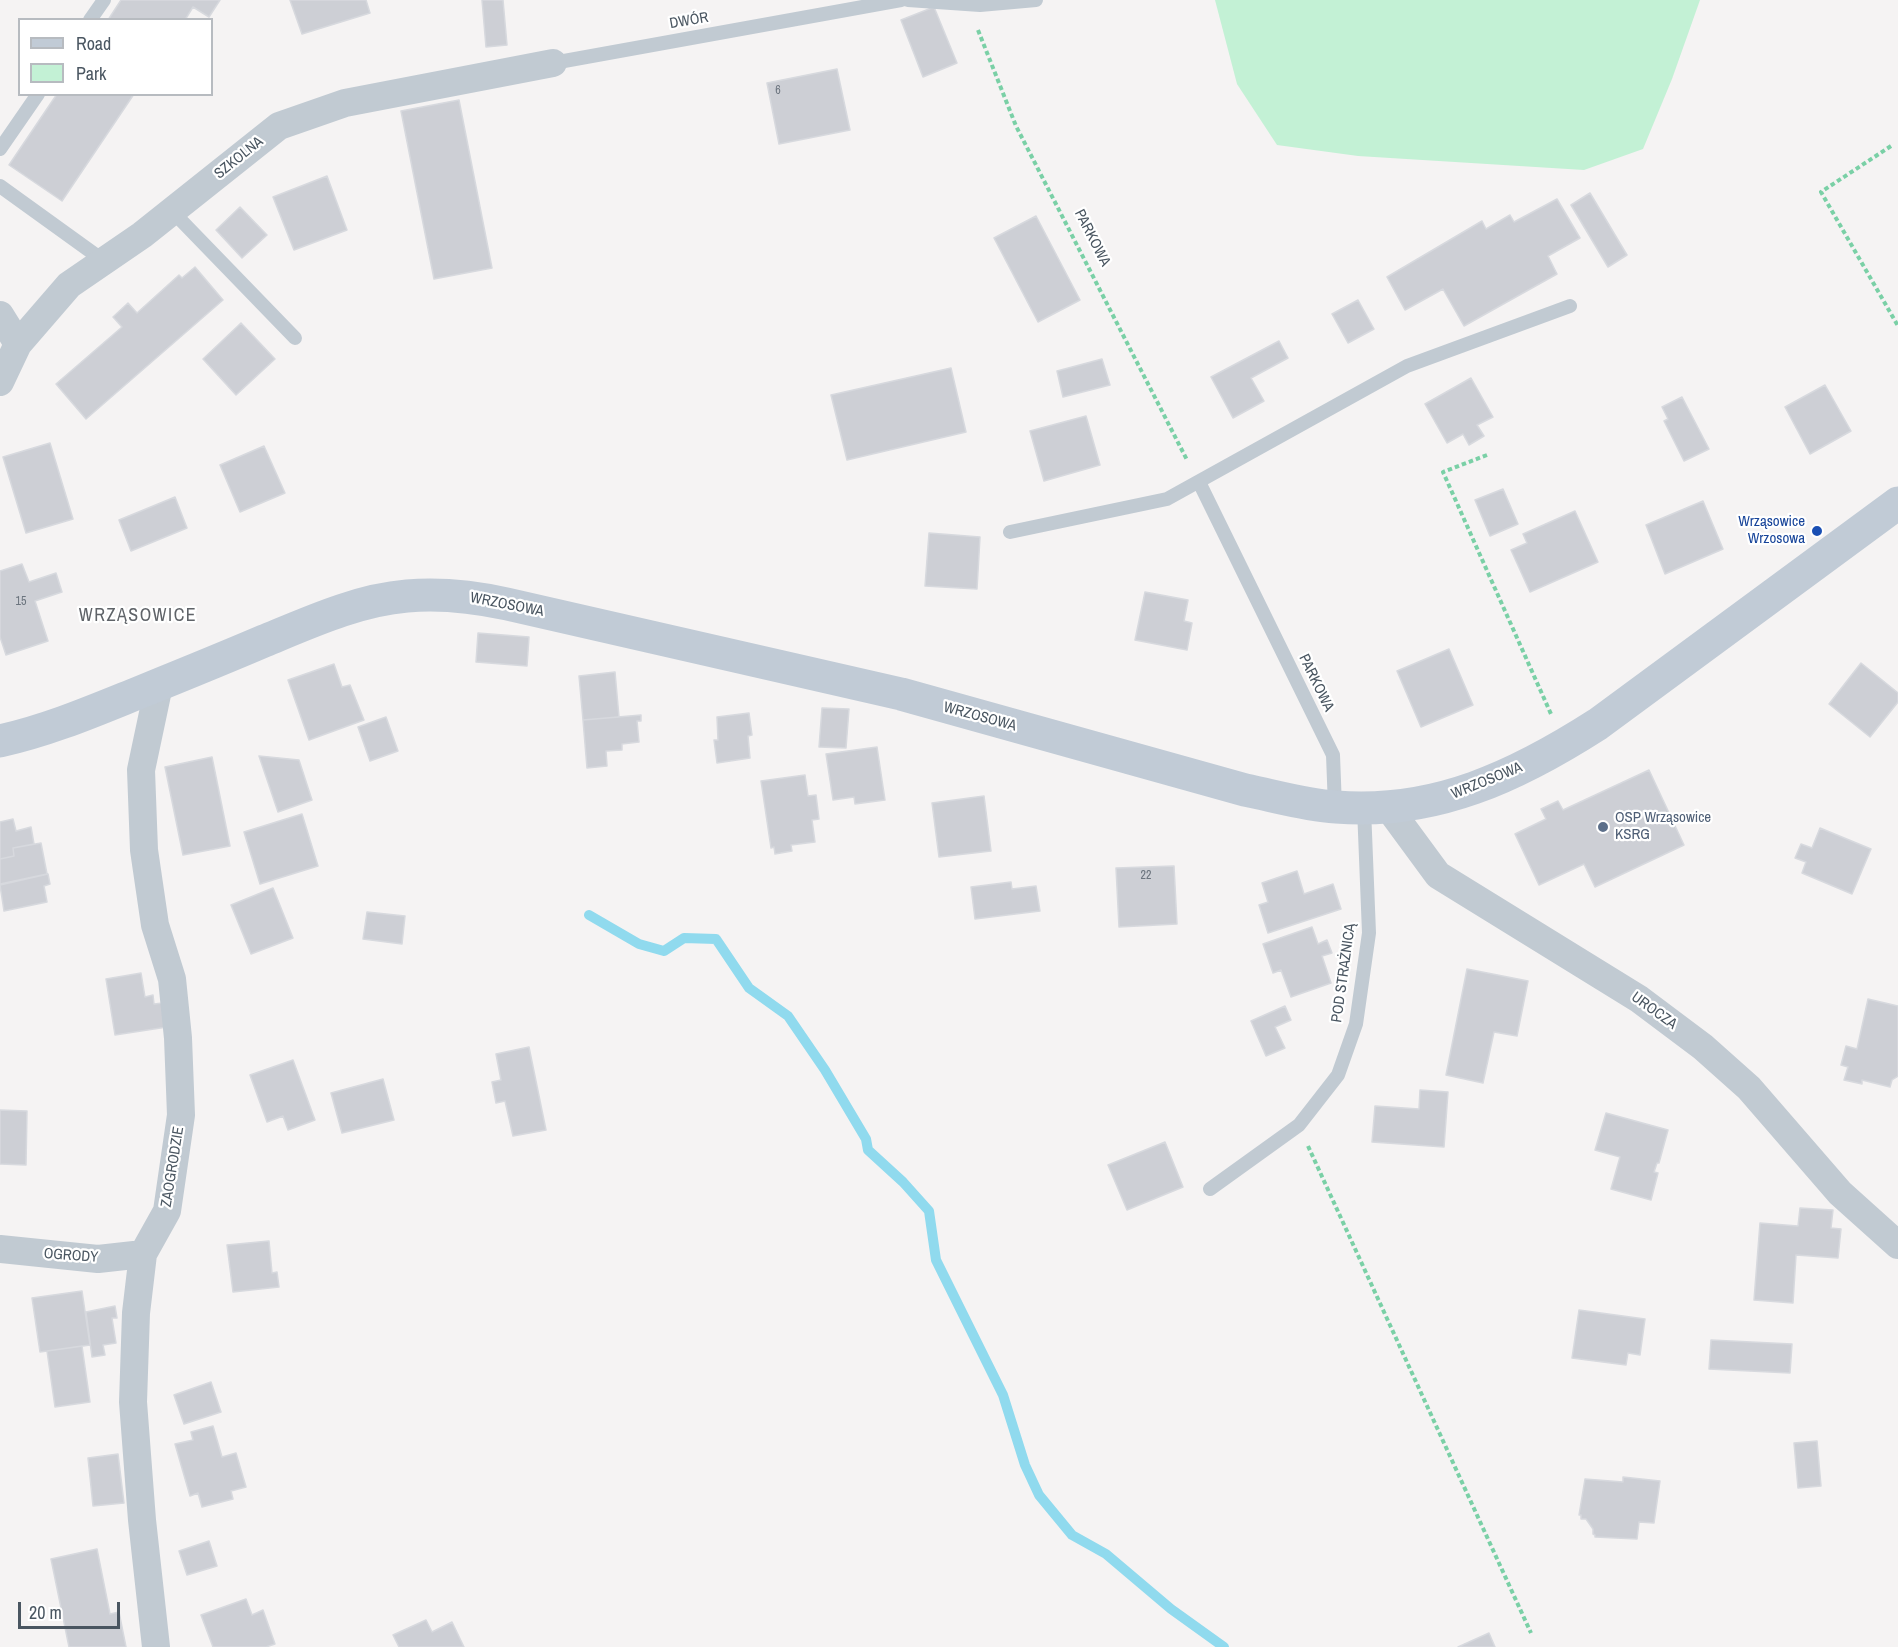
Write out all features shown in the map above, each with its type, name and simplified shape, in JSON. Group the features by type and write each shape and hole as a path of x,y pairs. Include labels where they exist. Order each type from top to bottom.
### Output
{"street":[{"name":"SZKOLNA","path":"0,382 18,344 69,285 142,235 279,126 345,103 554,63"},
{"path":"0,315 18,344"},
{"name":"WRZOSOWA","path":"0,741 58,725 292,629 356,606 406,596 434,595 485,599 901,694 1245,790 1362,807 1417,804 1466,792 1504,777 1558,749 1598,724 1898,503"},
{"name":"ZAOGRODZIE","path":"156,1647 142,1520 133,1402 136,1313 143,1254 167,1211 181,1115 178,1038 172,979 155,925 144,850 141,770 159,685"},
{"name":"UROCZA","path":"1362,807 1438,874 1639,999 1703,1047 1749,1088 1840,1192 1898,1245"},
{"name":"OGRODY","path":"0,1249 98,1259 143,1254"}],"lane":[{"path":"91,18 104,0"},
{"name":"DWÓR","path":"554,63 901,0"},
{"path":"908,0 980,5 1036,0"},
{"path":"0,150 37,96"},
{"path":"0,186 104,261"},
{"path":"172,211 295,338"},
{"path":"1010,532 1167,498 1407,366 1570,306"},
{"name":"PARKOWA","path":"1199,482 1332,755 1362,807"},
{"name":"POD STRAŻNICĄ","path":"1210,1190 1299,1125 1338,1074 1356,1024 1369,933 1362,807"}],"path":[{"name":"PARKOWA","path":"968,4 1016,126 1199,482"},
{"path":"1891,146 1821,192 1898,326"},
{"path":"1487,455 1443,472 1557,726 1558,749"},
{"path":"1299,1125 1531,1634"}],"green space":[{"path":"1215,0 1700,0 1672,79 1643,149 1584,170 1358,156 1277,145 1237,84"}],"building":[{"path":"121,0 220,0 209,17 193,7 186,18 109,18"},
{"path":"290,0 366,0 370,13 302,34"},
{"path":"482,0 503,0 507,45 486,47"},
{"path":"934,7 957,63 923,77 901,20"},
{"path":"837,69 850,130 779,144 767,83"},
{"path":"56,96 133,96 62,201 9,165"},
{"path":"459,100 492,268 434,279 401,111"},
{"path":"327,176 347,230 294,250 273,197"},
{"path":"1590,193 1627,255 1608,267 1571,205"},
{"path":"1557,199 1580,238 1548,256 1557,274 1464,326 1443,289 1405,310 1387,277 1482,221 1486,229 1510,215 1514,222"},
{"path":"240,207 267,235 242,258 216,230"},
{"path":"1036,216 1080,300 1038,322 994,238"},
{"path":"195,267 223,300 86,419 56,384 122,327 113,317 128,303 137,313 179,275 182,278"},
{"path":"1358,300 1374,329 1348,343 1332,314"},
{"path":"241,323 275,359 236,395 203,359"},
{"path":"1279,341 1288,358 1251,378 1264,401 1233,418 1211,377"},
{"path":"1102,359 1110,385 1063,397 1057,371"},
{"path":"951,368 966,432 847,460 831,395"},
{"path":"1471,378 1493,417 1477,425 1484,436 1469,445 1463,434 1447,443 1425,404"},
{"path":"1825,385 1851,431 1810,454 1785,407"},
{"path":"1682,397 1709,449 1684,461 1664,421 1668,419 1662,407"},
{"path":"1086,416 1100,465 1044,481 1030,431"},
{"path":"50,443 73,519 26,533 3,457"},
{"path":"264,446 285,493 240,512 220,465"},
{"path":"1503,489 1518,524 1490,536 1475,500"},
{"path":"175,497 187,528 131,551 119,520"},
{"path":"1703,501 1723,549 1665,574 1646,525"},
{"path":"1575,511 1598,562 1530,592 1511,550 1527,543 1523,534"},
{"path":"929,533 980,537 977,589 925,586"},
{"path":"22,564 29,582 56,573 62,592 35,601 48,641 6,655 0,637 0,571"},
{"path":"1145,592 1188,600 1184,621 1192,623 1187,650 1135,640"},
{"path":"478,633 529,637 527,666 476,662"},
{"path":"1449,649 1473,705 1421,727 1397,671"},
{"path":"1861,663 1898,693 1898,702 1870,737 1829,704"},
{"path":"334,664 342,687 350,685 364,720 309,740 288,680"},
{"path":"615,672 619,717 583,720 579,676"},
{"path":"822,708 849,709 846,748 819,747"},
{"path":"749,713 752,735 748,736 750,758 717,763 714,740 718,740 717,717"},
{"path":"641,715 641,721 637,721 639,742 622,744 622,750 606,751 607,766 587,768 583,720"},
{"path":"386,717 398,751 370,761 358,727"},
{"path":"877,747 885,800 855,804 854,797 833,800 826,754"},
{"path":"259,756 299,760 312,800 278,812"},
{"path":"212,757 230,846 183,855 165,767"},
{"name":"OSP Wrząsowice KSRG","path":"1649,770 1684,845 1595,887 1584,864 1539,885 1515,834 1546,819 1541,809 1558,801 1563,810"},
{"path":"805,775 808,796 816,795 819,819 812,820 815,842 791,845 792,851 775,854 774,847 771,848 761,781"},
{"path":"984,796 991,851 939,857 932,803"},
{"path":"302,814 318,866 260,884 244,832"},
{"path":"13,819 16,831 31,827 34,844 13,848 14,856 0,859 0,822"},
{"path":"1820,828 1871,849 1852,894 1802,873 1806,862 1795,858 1801,844 1812,848"},
{"path":"41,843 47,874 0,884 0,859 14,856 13,848"},
{"path":"1174,866 1177,924 1119,927 1116,868"},
{"path":"1297,871 1304,894 1333,884 1341,909 1268,933 1259,905 1268,902 1262,883"},
{"path":"48,874 50,884 44,886 47,902 4,911 0,885"},
{"path":"1011,882 1012,889 1036,886 1040,911 975,919 971,887"},
{"path":"273,888 293,938 251,954 231,905"},
{"path":"367,912 405,916 402,944 363,939"},
{"path":"1312,927 1318,944 1327,940 1332,953 1322,956 1331,983 1291,997 1281,970 1273,973 1263,944"},
{"path":"1467,969 1528,981 1517,1036 1494,1032 1483,1083 1446,1075"},
{"path":"141,973 145,997 153,995 154,1004 163,1003 167,1027 115,1035 106,979"},
{"path":"1868,999 1898,1006 1898,1076 1892,1080 1890,1087 1862,1080 1862,1084 1844,1080 1848,1067 1841,1065 1846,1046 1857,1049"},
{"path":"1285,1006 1291,1020 1275,1027 1285,1048 1266,1056 1251,1021"},
{"path":"529,1047 546,1130 513,1136 505,1101 496,1103 492,1082 501,1080 496,1054"},
{"path":"293,1060 315,1120 288,1130 283,1116 267,1122 250,1075"},
{"path":"383,1079 394,1120 342,1133 331,1093"},
{"path":"1420,1090 1448,1092 1444,1147 1372,1142 1375,1106 1419,1109"},
{"path":"0,1110 27,1111 26,1165 0,1164"},
{"path":"1606,1113 1668,1130 1659,1163 1654,1172 1658,1173 1651,1200 1611,1189 1620,1157 1595,1150"},
{"path":"1165,1142 1183,1187 1127,1210 1108,1165"},
{"path":"1800,1208 1833,1210 1831,1228 1841,1229 1838,1258 1796,1255 1793,1303 1754,1300 1760,1223 1798,1226"},
{"path":"269,1241 272,1273 277,1272 279,1287 233,1292 227,1245"},
{"path":"82,1291 90,1345 40,1352 32,1298"},
{"path":"115,1306 117,1318 112,1318 116,1343 103,1345 105,1355 92,1357 86,1312"},
{"path":"1579,1310 1645,1319 1640,1355 1628,1353 1626,1365 1572,1358"},
{"path":"1711,1340 1792,1344 1790,1373 1709,1369"},
{"path":"82,1346 90,1402 55,1407 47,1351"},
{"path":"211,1382 221,1412 184,1424 174,1395"},
{"path":"213,1426 222,1457 236,1453 246,1487 231,1491 233,1499 202,1507 198,1493 190,1496 175,1444 193,1440 191,1432"},
{"path":"1817,1441 1821,1486 1798,1488 1794,1443"},
{"path":"118,1454 124,1503 93,1506 88,1458"},
{"path":"1623,1477 1660,1481 1654,1523 1639,1522 1637,1539 1595,1537 1586,1519 1581,1519 1579,1515 1585,1479 1623,1482"},
{"path":"209,1541 217,1566 187,1575 179,1551"},
{"path":"97,1549 110,1614 119,1612 126,1647 69,1647 51,1559"},
{"path":"246,1599 252,1615 263,1610 275,1644 266,1647 213,1647 201,1615"},
{"path":"426,1620 432,1632 452,1622 464,1647 399,1647 393,1635"},
{"path":"1489,1633 1495,1647 1458,1647"}],"waterway":[{"path":"589,915 639,944 664,951 684,938 716,939 749,988 788,1016 825,1070 866,1139 868,1150 903,1182 929,1211 936,1260 1003,1395 1025,1465 1039,1495 1072,1535 1106,1554 1171,1609 1224,1647"}],"place":[{"name":"Wrząsowice Wrzosowa","path":"1817,531"},
{"name":"OSP Wrząsowice KSRG","path":"1603,827"}],"district":[{"name":"WRZĄSOWICE","path":"138,616"}]}
